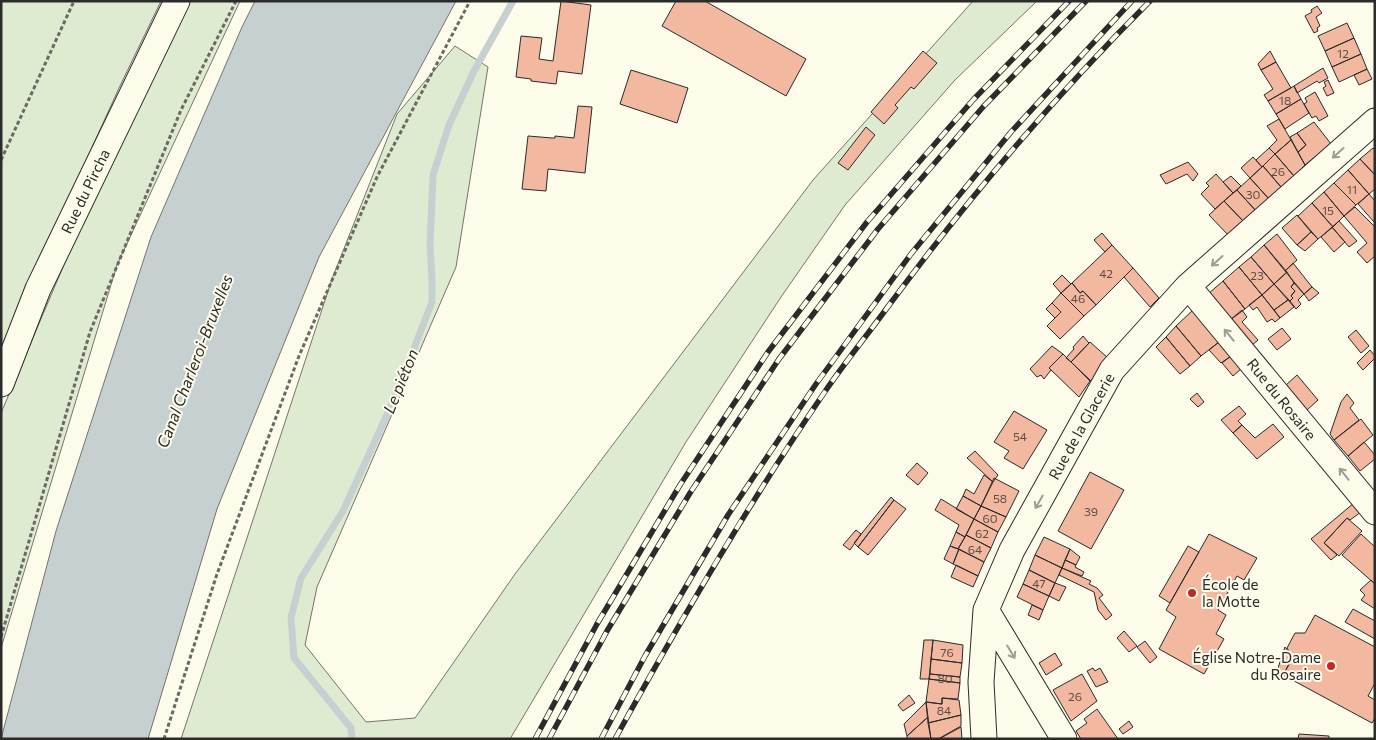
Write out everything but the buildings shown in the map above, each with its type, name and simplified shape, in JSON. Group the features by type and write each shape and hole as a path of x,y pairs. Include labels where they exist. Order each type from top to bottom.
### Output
{"street":[{"name":"Rue du Pircha","path":"1,384 38,288 177,1"},
{"name":"Rue de la Glacerie","path":"984,739 981,682 986,610 1012,550 1112,370 1188,286 1375,121"},
{"name":"Rue du Rosaire","path":"1188,286 1375,512"},
{"path":"986,610 1064,739"}],"path":[{"path":"1,160 74,1"},
{"path":"1,637 90,332 181,110 236,1"},
{"path":"164,739 217,574 299,356 377,177 470,1"}],"green space":[{"path":"1,1 161,1 119,88 1,347"},
{"path":"176,1 240,1 117,265 1,648 1,413"},
{"path":"973,1 1037,1 955,80 845,205 781,297 686,442 510,739 181,739 332,279 397,114 455,46 488,67 456,267 317,587 305,645 366,722 415,718 515,574 813,180"}],"water":[{"name":"Canal Charleroi-Bruxelles","path":"255,1 456,1 319,257 217,509 148,739 1,739 56,531 151,237"}],"waterway":[{"name":"Le piéton","path":"352,739 351,728 294,658 291,618 301,578 343,511 396,395 432,302 430,244 433,175 449,125 474,71 513,1"}],"railway":[{"path":"535,739 597,624 680,485 768,352 867,222 973,100 1069,1"},
{"path":"549,739 607,631 690,493 779,359 878,229 983,107 1086,1"},
{"path":"601,739 645,656 728,515 816,384 911,254 1011,132 1132,1"},
{"path":"615,739 664,651 768,477 839,372 978,191 1079,75 1150,1"}],"place":[{"name":"École de la Motte","path":"1192,593"},
{"name":"Église Notre-Dame du Rosaire","path":"1331,666"}]}
